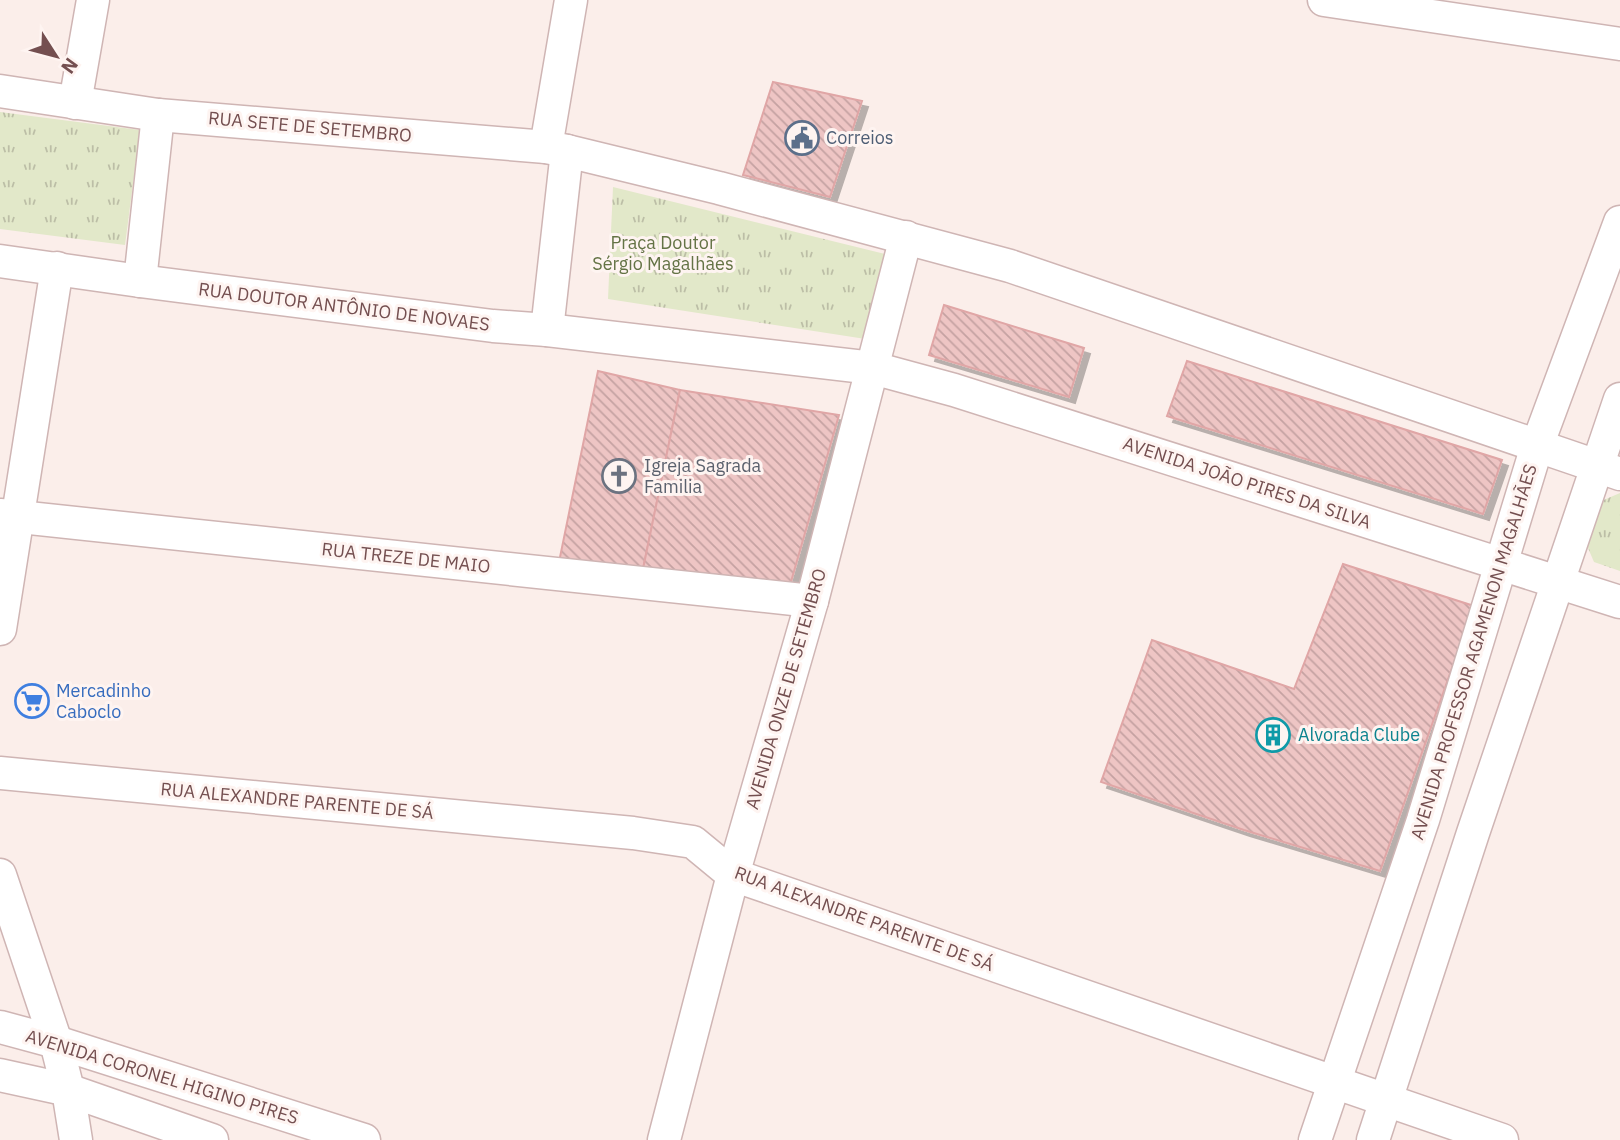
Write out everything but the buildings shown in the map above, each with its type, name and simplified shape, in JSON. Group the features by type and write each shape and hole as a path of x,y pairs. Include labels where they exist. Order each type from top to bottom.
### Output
{"street":[{"path":"75,103 93,0"},
{"path":"571,0 556,149 547,330 873,368"},
{"path":"1324,0 1620,44"},
{"name":"RUA SETE DE SETEMBRO","path":"0,91 158,115 556,149"},
{"path":"140,281 158,115"},
{"path":"556,149 906,237 1010,266 1609,470"},
{"name":"AVENIDA PROFESSOR AGAMENON MAGALHÃES","path":"1315,1140 1423,820 1537,446 1620,222"},
{"name":"AVENIDA ONZE DE SETEMBRO","path":"664,1140 733,875 812,601 906,237"},
{"name":"RUA DOUTOR ANTÔNIO DE NOVAES","path":"0,261 493,326 547,330"},
{"path":"0,629 9,516 57,268"},
{"name":"AVENIDA JOÃO PIRES DA SILVA","path":"873,368 954,390 1620,601"},
{"path":"1373,1140 1473,832 1558,583 1609,470 1620,399"},
{"name":"RUA TREZE DE MAIO","path":"9,516 812,601"},
{"name":"RUA ALEXANDRE PARENTE DE SÁ","path":"0,773 633,833 693,842 733,875 1502,1140"},
{"path":"1423,820 1473,832"},
{"path":"0,875 56,1042 68,1090 76,1140"},
{"name":"AVENIDA CORONEL HIGINO PIRES","path":"0,1027 56,1042 359,1139"},
{"path":"0,1075 68,1090 212,1140"}],"green space":[{"path":"0,112 140,130 125,245 0,229"},
{"name":"Praça Doutor Sérgio Magalhães","path":"613,187 885,254 872,340 608,299"},
{"path":"1620,493 1620,571 1594,562 1585,541 1599,502"}],"place":[{"name":"Correios","path":"802,138"},
{"name":"Igreja Sagrada Familia","path":"619,476"},
{"name":"Mercadinho Caboclo","path":"32,701"},
{"name":"Alvorada Clube","path":"1273,735"}]}
